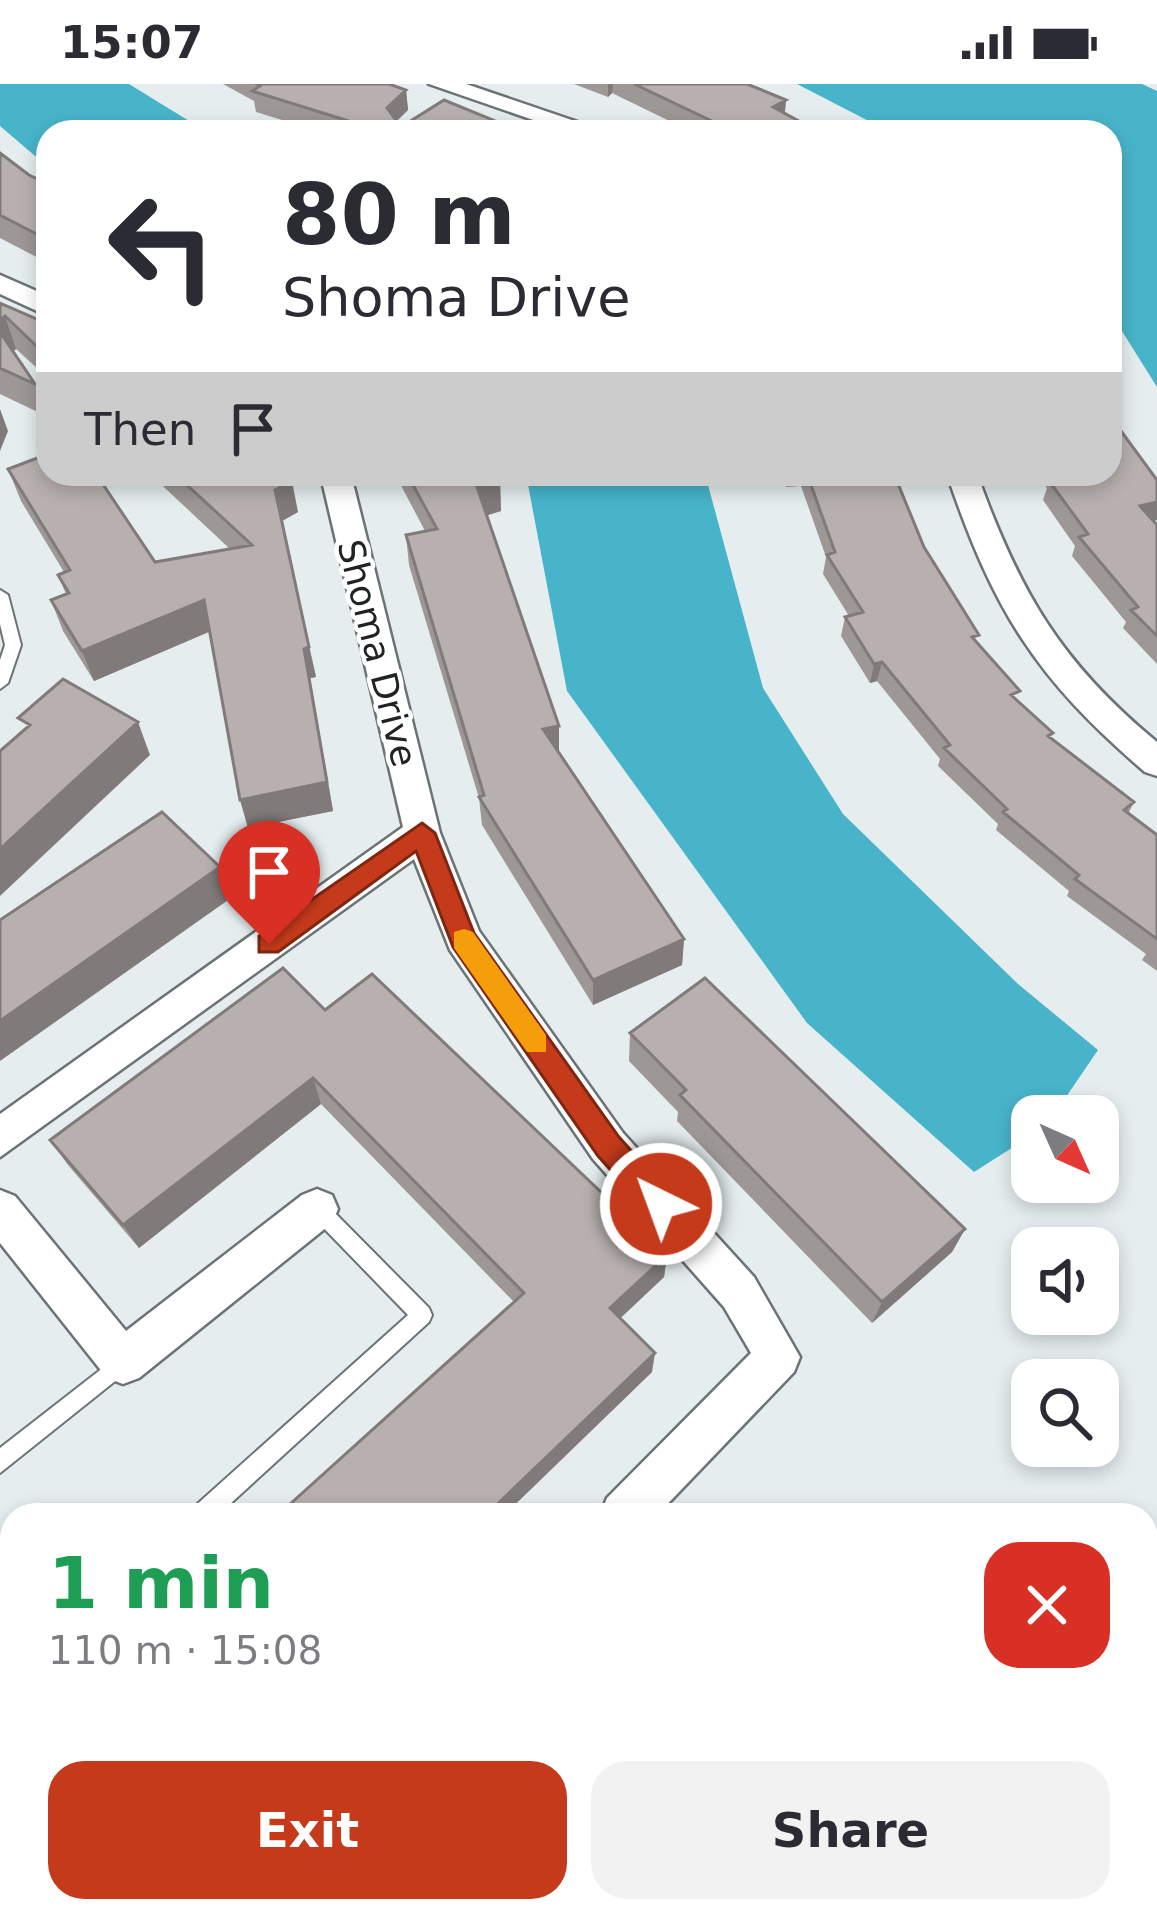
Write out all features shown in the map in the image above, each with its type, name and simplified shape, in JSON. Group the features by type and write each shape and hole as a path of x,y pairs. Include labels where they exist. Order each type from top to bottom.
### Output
{"street":[{"path":"441,84 556,120"},
{"path":"0,283 36,301"},
{"name":"Shoma Drive","path":"339,486 422,833 463,939 608,1146 740,1292 778,1357 636,1503"},
{"path":"966,486 993,569 1024,627 1083,699 1157,762"},
{"path":"0,1138 422,833"},
{"path":"0,1210 123,1362 317,1209"}],"lane":[{"path":"0,596 13,645 0,683"},
{"path":"215,1503 422,1316 317,1209"},
{"path":"0,1462 123,1362"}],"water":[{"path":"0,84 129,84 188,120 36,120 36,157 0,126"},
{"path":"797,84 1142,84 1157,91 1157,387 1122,331 1122,120 867,120"},
{"path":"528,486 708,486 763,688 843,814 1018,984 1098,1050 1067,1095 1011,1095 1011,1148 974,1172 807,1023 567,691"}],"building":[{"path":"257,84 389,84 406,90 387,108 396,120 345,120 252,91 260,86"},
{"path":"634,84 747,84 786,100 773,107 797,120 710,120"},
{"path":"444,100 493,120 412,120"},
{"path":"0,153 36,178 36,234 0,215"},
{"path":"0,303 36,319 36,346 5,316 0,320"},
{"path":"0,332 35,384 0,368"},
{"path":"1122,432 1157,480 1157,502 1140,506 1157,525 1157,636 1131,610 1138,607 1079,537 1088,534 1053,486 1122,486"},
{"path":"36,458 36,486 104,486 155,562 252,545 188,486 283,486 275,490 309,647 304,649 327,782 240,800 204,600 82,651 51,600 69,593 58,575 70,570 8,469"},
{"path":"414,486 480,486 559,726 543,729 684,939 593,980 479,797 484,795 406,535 437,529"},
{"path":"811,486 899,486 924,547 979,635 972,637 1020,691 1011,695 1053,733 1048,736 1134,802 1124,810 1157,835 1157,939 1075,879 1079,875 1003,812 1007,809 944,748 950,745 882,662 874,664 845,617 863,612 827,555 835,552"},
{"path":"63,679 138,722 0,849 0,751 30,725 18,718"},
{"path":"162,812 220,867 0,1021 0,920"},
{"path":"283,968 325,1010 372,974 667,1255 610,1308 655,1353 499,1503 291,1503 524,1293 313,1078 123,1225 50,1140"},
{"path":"705,978 965,1229 882,1302 680,1095 686,1090 630,1033"}],"slow traffic":[{"path":"464,940 536,1044"}],"route":[{"path":"269,944 422,833 463,939 608,1146 661,1204"}]}
